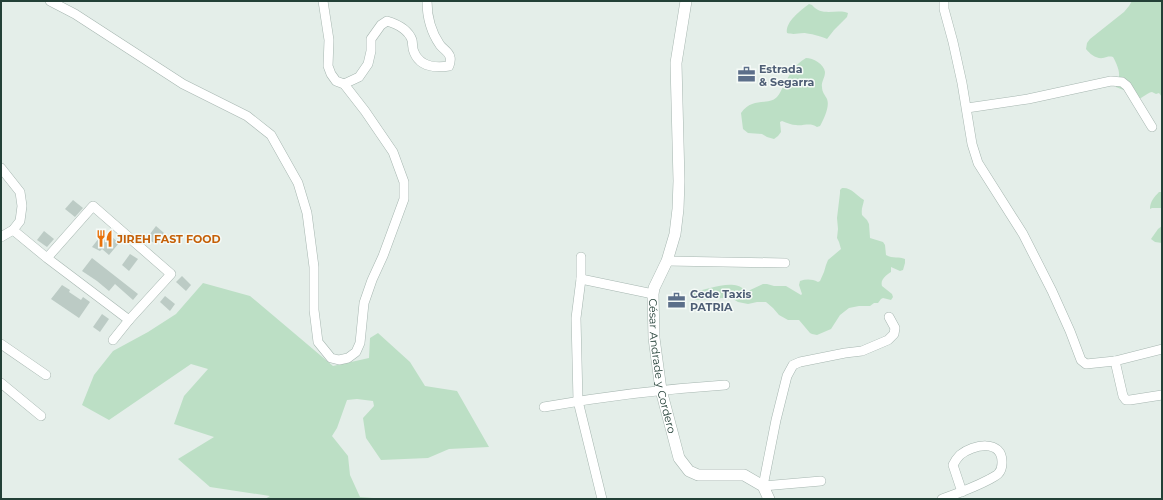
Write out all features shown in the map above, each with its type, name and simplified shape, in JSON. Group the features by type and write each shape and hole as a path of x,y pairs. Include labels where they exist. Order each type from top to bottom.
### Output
{"street":[{"path":"50,1 75,14 183,84 247,116 271,135 298,182 308,213 314,267 314,310 318,342 331,358 339,360 348,358 356,352 360,343 364,303 404,199 404,182 393,152 365,111 344,84 336,81 330,74 328,66 329,40 323,1"},
{"path":"344,84 359,77 368,64 372,39 381,25 387,21 397,24 405,30 411,38 413,51 425,64 432,67 449,66 451,60 450,55 439,44 428,21 427,1"},
{"name":"César Andrade y Cordero","path":"686,1 676,63 679,181 678,209 675,234 667,261 654,288 654,338 661,390 678,458 689,471 698,475 744,475 763,486"},
{"path":"944,1 944,9 962,83 972,144 978,163 1023,234 1070,330 1081,360 1086,364 1115,361 1162,349"},
{"path":"966,108 1028,99 1111,82 1122,82 1127,86 1152,127"},
{"path":"1,168 20,192 22,206 20,221 13,230 1,237"},
{"path":"47,258 93,206 171,274 113,340"},
{"path":"13,230 47,258 129,320"},
{"path":"581,257 581,279 576,318 578,401 602,499"},
{"path":"667,261 785,263"},
{"path":"581,279 654,294"},
{"path":"769,499 763,486 787,376 793,365 800,362 844,353 862,351 888,340 894,334 894,328 889,316"},
{"path":"1,344 46,375"},
{"path":"1115,361 1123,396 1126,400 1162,394"},
{"path":"1,383 41,416"},
{"path":"544,407 661,390 725,384"},
{"path":"942,499 962,492 979,485 998,474 1002,469 1002,456 999,450 984,445 961,454 956,459 953,465 962,492"},
{"path":"763,486 821,481"}],"green space":[{"path":"1132,1 1162,1 1162,97 1159,93 1156,94 1152,92 1137,99 1126,91 1116,87 1119,72 1113,57 1098,58 1086,49 1087,43 1090,39 1124,12"},
{"path":"809,4 823,12 848,13 847,17 827,39 806,33 787,33 788,25 791,21"},
{"path":"806,58 818,62 823,66 825,72 822,89 828,105 820,126 817,127 809,124 794,125 782,121 780,122 781,132 774,139 762,134 748,133 743,129 741,113 745,108 755,103 773,100 777,97 792,71"},
{"path":"842,188 851,190 864,200 862,215 869,224 870,238 883,242 885,245 886,255 905,259 903,270 900,271 891,267 891,272 885,276 882,282 882,286 892,294 893,297 891,300 883,298 878,303 874,303 870,306 849,308 840,315 831,329 817,335 810,333 799,320 788,320 779,315 766,302 748,304 738,302 733,299 723,298 697,300 691,296 692,292 724,285 736,285 748,291 763,284 786,286 801,295 799,285 800,281 820,281 828,260 841,249 837,238 837,218 840,190"},
{"path":"1159,192 1162,192 1162,208 1150,209 1155,196"},
{"path":"1162,226 1162,243 1155,242 1151,239"},
{"path":"203,283 250,296 333,366 369,358 370,338 378,333 410,362 425,386 457,391 489,447 449,449 428,458 381,460 366,438 363,418 374,406 373,401 357,399 347,400 337,428 332,436 348,456 350,475 360,497 386,499 265,499 270,496 210,487 178,459 214,437 174,424 184,396 208,369 191,364 109,420 82,405 94,375 113,351 148,332 176,314"}],"building":[{"path":"73,200 83,208 75,217 65,209"},
{"path":"156,226 164,233 155,244 147,238"},
{"path":"44,231 54,239 47,247 37,240"},
{"path":"103,233 111,239 112,237 119,243 109,255 102,249 100,251 92,247"},
{"path":"130,254 138,259 129,271 122,265"},
{"path":"92,258 138,294 133,300 115,284 109,291 82,271"},
{"path":"182,276 191,285 186,291 176,282"},
{"path":"62,285 81,300 83,297 90,302 79,318 51,299"},
{"path":"165,296 175,304 170,311 160,302"},
{"path":"102,314 109,319 100,332 93,327"}],"place":[{"name":"Estrada & Segarra","path":"746,75"},
{"name":"JIREH FAST FOOD","path":"104,239"},
{"name":"Cede Taxis PATRIA","path":"677,300"}]}
